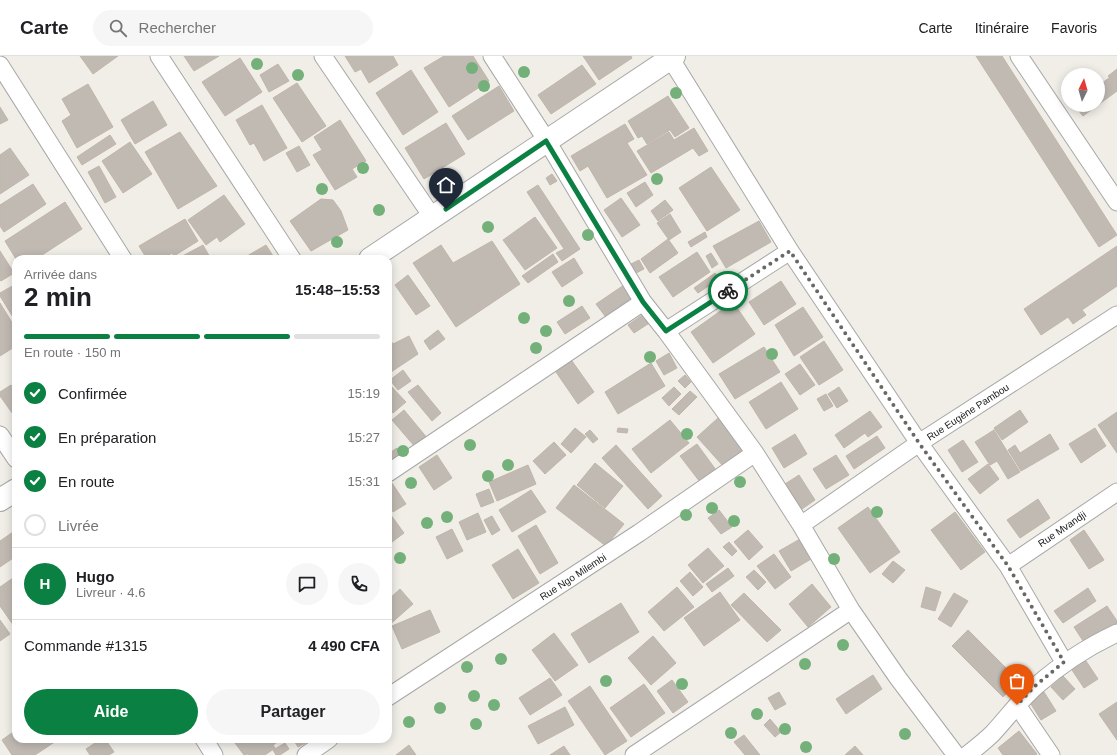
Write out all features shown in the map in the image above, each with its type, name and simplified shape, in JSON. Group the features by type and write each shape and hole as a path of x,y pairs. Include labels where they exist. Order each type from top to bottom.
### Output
{"street":[{"path":"159,56 289,255"},
{"path":"323,56 433,218"},
{"path":"492,56 546,141 643,302 755,453 801,525 851,610 898,678 956,755"},
{"path":"1019,56 1117,202"},
{"path":"376,255 671,57 790,251 919,443 1008,566 1064,662"},
{"path":"0,65 120,255"},
{"path":"666,331 790,251"},
{"path":"392,470 643,302"},
{"name":"Rue Eugène Pambou","path":"801,525 919,443 1117,315"},
{"path":"0,435 12,453"},
{"name":"Rue Ngo Milembi","path":"392,694 639,533 755,453"},
{"path":"0,500 12,492"},
{"name":"Rue Mvandji","path":"1008,566 1117,492"},
{"path":"634,755 851,610"},
{"path":"967,755 992,734 1035,686 1064,662 1117,632"},
{"path":"1017,705 1051,755"},
{"path":"206,743 214,755"},
{"path":"306,755 323,743"}],"building":[{"path":"80,56 118,56 93,74"},
{"path":"184,56 219,56 194,71"},
{"path":"345,56 393,56 398,65 369,83 361,69 355,72"},
{"path":"444,56 473,56 489,81 449,107 424,68"},
{"path":"583,56 631,56 632,58 599,80"},
{"path":"976,56 1002,56 1117,235 1099,247"},
{"path":"240,58 262,92 225,116 202,82"},
{"path":"278,64 289,81 269,92 260,75"},
{"path":"582,65 596,84 551,114 538,95"},
{"path":"1117,69 1117,87 1108,76"},
{"path":"411,70 438,112 403,135 376,93"},
{"path":"1109,78 1117,88 1117,91 1105,100 1105,81"},
{"path":"297,83 326,126 302,142 273,98"},
{"path":"88,84 113,127 77,148 62,121 71,115 62,99"},
{"path":"499,86 514,111 468,140 452,116"},
{"path":"668,96 689,128 675,137 670,130 647,144 642,136 638,138 628,121"},
{"path":"153,101 167,125 135,144 121,120"},
{"path":"262,105 287,148 264,161 254,143 250,145 236,120"},
{"path":"0,107 8,120 0,124"},
{"path":"1080,112 1088,112 1083,116"},
{"path":"340,120 366,161 352,169 357,177 335,190 313,155 322,150 314,137"},
{"path":"446,123 465,154 424,179 405,148"},
{"path":"625,124 634,139 627,143 647,175 607,198 588,166 580,171 571,156"},
{"path":"694,128 708,151 699,156 693,148 651,173 637,151 669,132 674,140"},
{"path":"180,132 217,186 178,209 145,152"},
{"path":"110,135 116,144 82,165 77,157"},
{"path":"130,142 152,174 123,193 102,161"},
{"path":"299,146 310,165 297,172 286,153"},
{"path":"10,148 29,175 0,194 0,155"},
{"path":"99,166 116,197 105,203 88,172"},
{"path":"711,167 740,210 707,231 679,188"},
{"path":"552,174 557,181 550,185 546,178"},
{"path":"645,182 653,195 636,207 627,193"},
{"path":"33,184 46,204 4,232 0,226 0,205"},
{"path":"538,185 580,249 562,261 556,253 564,249 527,192"},
{"path":"224,195 245,224 220,242 217,237 206,245 188,220"},
{"path":"621,198 640,225 622,237 604,210"},
{"path":"321,199 333,200 341,211 348,230 311,251 290,221"},
{"path":"665,200 673,210 658,221 651,211"},
{"path":"65,202 82,229 42,255 14,255 5,241"},
{"path":"670,214 681,232 669,240 657,223"},
{"path":"535,217 557,248 525,270 503,240"},
{"path":"185,219 198,241 176,255 172,253 169,255 145,255 139,246"},
{"path":"759,221 771,242 726,268 713,246"},
{"path":"705,232 707,237 691,247 688,242"},
{"path":"668,239 678,253 650,273 641,259"},
{"path":"492,241 520,284 456,327 413,263 441,245 453,263"},
{"path":"203,245 209,255 184,255"},
{"path":"266,245 272,255 249,255"},
{"path":"1117,246 1117,286 1082,310 1086,315 1073,324 1068,317 1041,335 1024,309"},
{"path":"0,251 12,270 12,274 1,281"},
{"path":"697,252 710,272 673,297 659,277"},
{"path":"711,253 718,264 712,268 706,256"},
{"path":"553,254 558,262 528,283 522,276"},
{"path":"574,258 583,273 562,287 552,272"},
{"path":"639,260 644,269 636,273 631,264"},
{"path":"715,273 719,279 698,293 694,288"},
{"path":"408,275 430,306 416,315 395,285"},
{"path":"781,281 796,304 764,325 749,302"},
{"path":"624,285 633,297 605,316 596,304"},
{"path":"12,286 12,316 0,296 0,293"},
{"path":"733,302 755,334 713,363 691,332"},
{"path":"0,303 12,322 12,348 0,356"},
{"path":"582,306 590,318 565,334 557,322"},
{"path":"803,307 823,337 794,356 775,325"},
{"path":"645,313 651,322 634,333 628,325"},
{"path":"438,330 445,339 430,350 424,341"},
{"path":"409,336 418,354 392,371 392,343 393,344"},
{"path":"824,341 843,370 819,385 800,357"},
{"path":"764,347 780,372 735,399 719,374"},
{"path":"669,353 677,368 664,375 656,361"},
{"path":"572,361 594,392 578,404 556,372"},
{"path":"651,363 665,386 618,414 605,392"},
{"path":"800,364 815,385 800,395 785,374"},
{"path":"403,370 411,381 398,390 392,382 392,378"},
{"path":"685,375 691,382 685,388 678,381"},
{"path":"781,382 798,409 766,429 749,402"},
{"path":"11,385 12,386 12,413 0,396 0,392"},
{"path":"418,385 441,413 432,421 408,392"},
{"path":"392,387 406,402 393,413 392,412"},
{"path":"674,387 681,394 669,406 662,398"},
{"path":"839,387 848,401 837,408 828,394"},
{"path":"690,391 697,397 679,415 672,409"},
{"path":"826,394 833,406 824,411 817,399"},
{"path":"404,410 428,439 416,448 392,420"},
{"path":"1020,410 1028,422 1002,440 994,428"},
{"path":"870,411 882,427 868,437 865,433 844,448 835,435"},
{"path":"1117,412 1117,453 1098,425"},
{"path":"718,418 745,449 724,467 697,437"},
{"path":"670,420 689,443 651,473 632,449"},
{"path":"575,428 586,437 571,453 561,444"},
{"path":"618,428 628,429 627,433 617,432"},
{"path":"1095,428 1106,446 1081,463 1069,444"},
{"path":"590,430 598,439 593,443 585,434"},
{"path":"994,430 1020,472 1008,479 997,461 990,465 975,442"},
{"path":"795,434 807,454 784,468 772,448"},
{"path":"1050,434 1059,449 1021,471 1008,450 1015,445 1020,453"},
{"path":"877,436 885,448 854,469 846,456"},
{"path":"963,440 978,462 962,472 948,450"},
{"path":"554,442 566,455 545,474 533,461"},
{"path":"697,444 716,470 700,482 680,456"},
{"path":"616,445 662,496 648,509 602,458"},
{"path":"397,448 404,458 392,466 392,451"},
{"path":"437,455 452,478 434,490 419,467"},
{"path":"836,455 849,475 826,489 813,469"},
{"path":"595,463 623,486 605,508 577,485"},
{"path":"988,464 999,479 980,494 968,479"},
{"path":"528,465 536,484 497,501 489,482"},
{"path":"799,475 815,500 802,509 785,484"},
{"path":"392,483 406,504 393,512 392,510"},
{"path":"574,485 624,524 606,546 556,508"},
{"path":"489,489 494,502 481,507 476,494"},
{"path":"531,490 546,512 512,532 499,510"},
{"path":"1038,499 1050,518 1020,538 1007,520"},
{"path":"868,507 900,552 870,573 838,528"},
{"path":"719,510 732,527 721,534 708,518"},
{"path":"955,512 985,552 961,570 931,530"},
{"path":"478,513 486,532 467,540 459,522"},
{"path":"392,516 404,533 392,542"},
{"path":"492,516 500,530 492,535 484,520"},
{"path":"536,525 558,563 540,574 518,536"},
{"path":"452,529 463,551 447,559 436,537"},
{"path":"748,530 763,547 749,560 734,542"},
{"path":"1084,530 1104,560 1089,569 1070,540"},
{"path":"12,533 12,559 0,567 0,541"},
{"path":"800,539 811,559 791,571 779,551"},
{"path":"729,542 737,551 732,556 723,547"},
{"path":"708,548 724,566 703,583 688,565"},
{"path":"518,549 539,583 513,599 492,565"},
{"path":"774,554 791,577 775,589 757,566"},
{"path":"893,561 905,570 893,583 882,574"},
{"path":"728,568 734,576 712,592 706,584"},
{"path":"754,570 766,582 758,590 746,577"},
{"path":"690,572 703,587 693,596 680,581"},
{"path":"12,579 12,623 0,606 0,587"},
{"path":"812,584 831,607 808,627 789,604"},
{"path":"677,587 694,607 664,631 648,612"},
{"path":"926,587 941,592 935,611 921,607"},
{"path":"1088,588 1096,601 1063,623 1054,611"},
{"path":"400,589 413,604 392,622 392,596"},
{"path":"720,592 740,620 704,646 684,618"},
{"path":"744,593 781,630 767,642 731,605"},
{"path":"954,593 968,601 951,627 938,619"},
{"path":"621,603 639,632 589,663 571,634"},
{"path":"1107,606 1117,621 1117,624 1085,644 1074,627"},
{"path":"430,610 440,632 402,649 392,626"},
{"path":"0,620 10,634 0,641"},
{"path":"968,630 1019,681 1003,697 952,646"},
{"path":"554,633 578,665 555,681 532,650"},
{"path":"653,636 676,663 651,685 628,658"},
{"path":"1086,661 1098,679 1084,688 1072,670"},
{"path":"873,675 882,689 846,714 836,699"},
{"path":"1063,676 1075,689 1063,700 1051,687"},
{"path":"550,678 562,695 530,715 519,698"},
{"path":"672,680 688,702 673,713 657,691"},
{"path":"644,684 665,713 631,737 610,708"},
{"path":"590,686 627,741 605,755 568,701"},
{"path":"779,692 786,704 775,710 768,698"},
{"path":"1044,692 1056,711 1041,720 1029,701"},
{"path":"1117,702 1117,740 1099,714"},
{"path":"565,707 574,725 538,744 528,726"},
{"path":"770,719 781,732 775,737 764,725"},
{"path":"1019,731 1037,754 1003,755 998,748"},
{"path":"12,733 12,743 53,743 35,755 12,755 2,740"},
{"path":"744,735 760,755 745,755 734,742"},
{"path":"95,743 108,743 114,752 109,755 90,755 86,749"},
{"path":"235,743 276,743 273,745 275,748 265,755 244,755"},
{"path":"285,743 289,749 280,755 276,755 273,750"},
{"path":"296,743 306,743 298,747"},
{"path":"409,745 416,755 396,755"},
{"path":"564,746 570,755 550,755"},
{"path":"855,746 863,755 845,755"}],"way so far":[{"path":"728,291 790,251 919,443 1008,566 1064,662 1035,686 1017,705"}],"route":[{"path":"446,209 546,141 643,302 666,331 728,291"}]}
